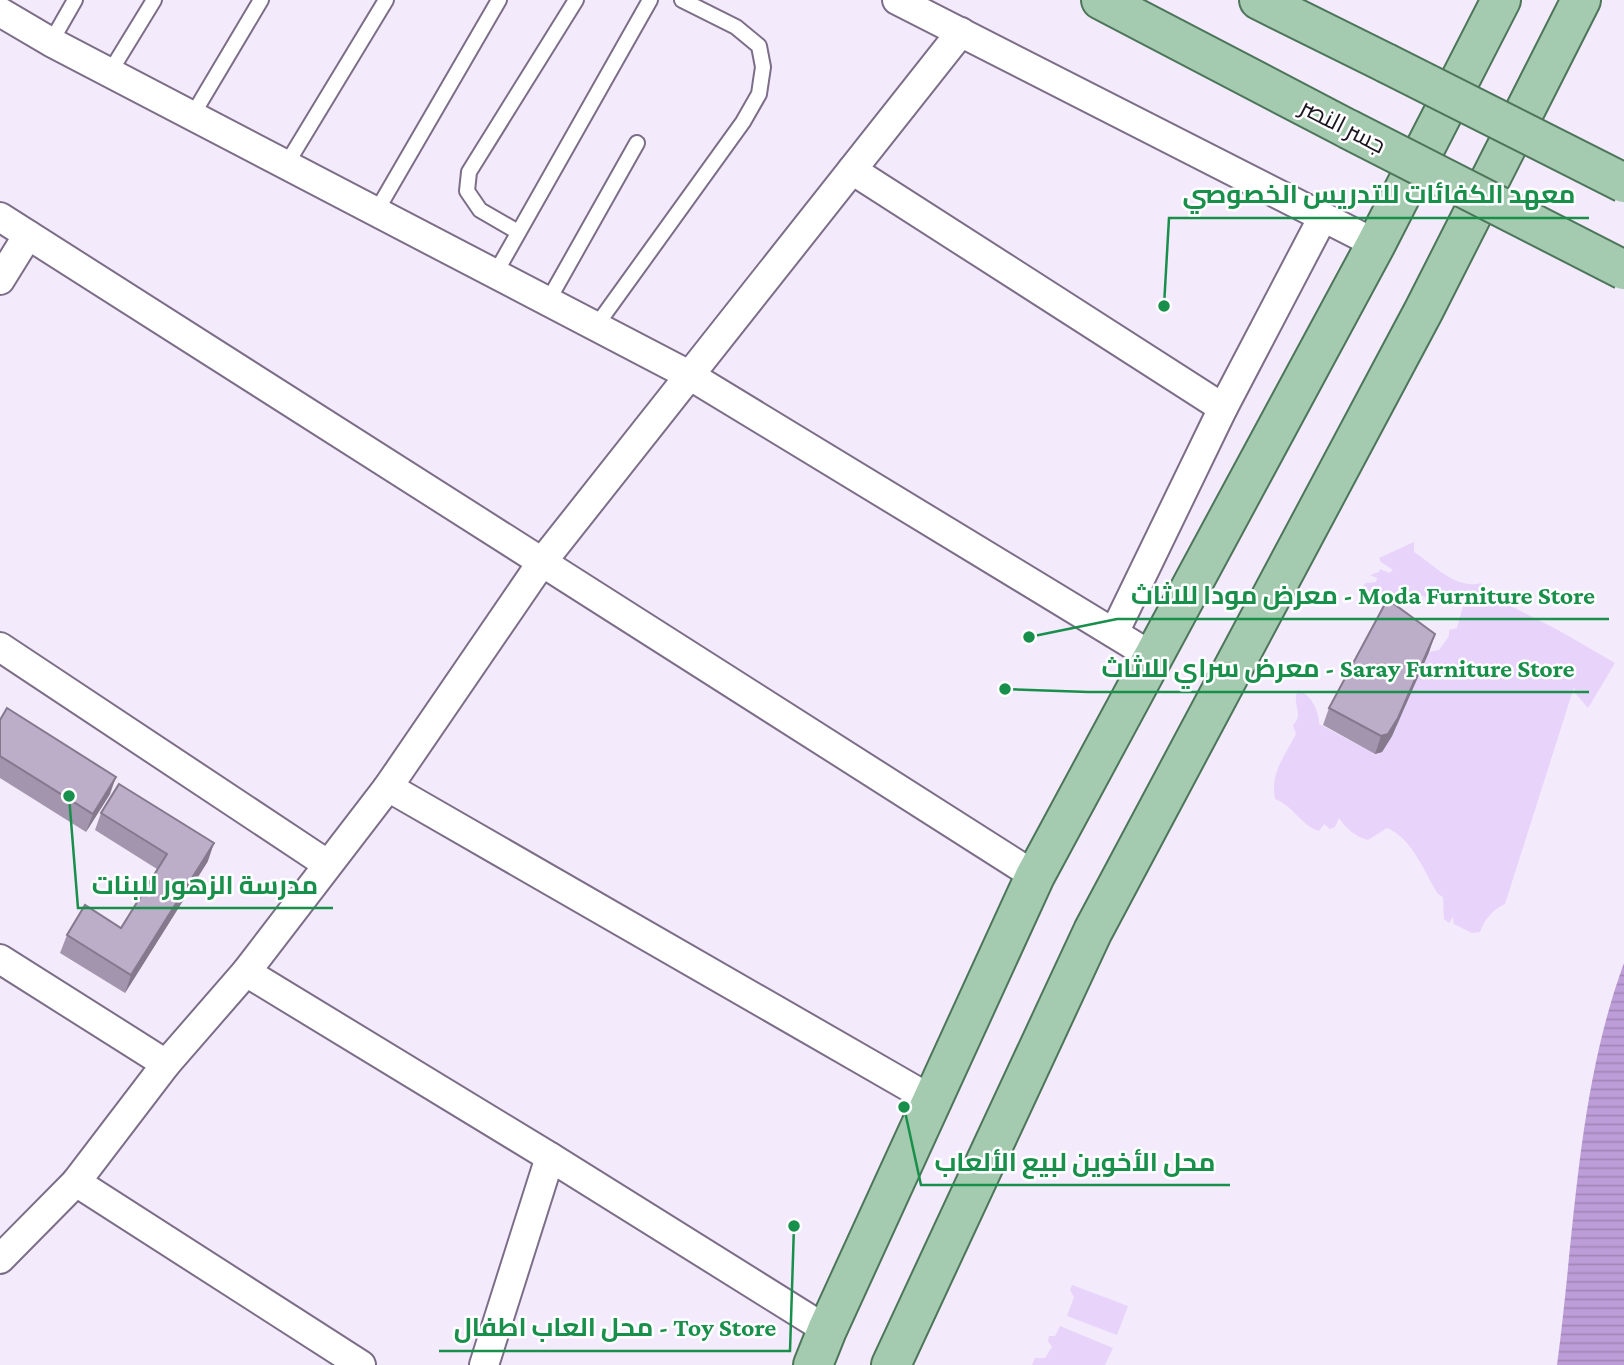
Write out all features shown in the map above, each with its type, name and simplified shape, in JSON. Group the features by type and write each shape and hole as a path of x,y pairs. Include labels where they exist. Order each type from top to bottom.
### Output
{"main road":[{"name":"جسر النصر","path":"1101,0 1624,270"},
{"path":"1259,0 1624,183"},
{"path":"820,1348 1035,876 1376,244 1501,0"},
{"path":"891,1365 1093,931 1424,310 1581,0"}],"street":[{"path":"897,0 1376,244"},
{"path":"0,12 51,42 689,375 1153,657"},
{"path":"0,1259 76,1182 166,1064 246,972 388,788 542,562 961,32"},
{"path":"852,170 1223,408"},
{"path":"0,216 1035,876"},
{"path":"1114,633 1223,408 1323,217"},
{"path":"0,280 28,235"},
{"path":"0,648 327,864"},
{"path":"388,788 932,1100"},
{"path":"0,959 166,1064"},
{"path":"246,972 550,1157 820,1348"},
{"path":"484,1365 550,1157"},
{"path":"76,1182 361,1365"}],"lane":[{"path":"51,42 75,0"},
{"path":"110,72 154,0"},
{"path":"192,116 261,0"},
{"path":"286,165 386,0"},
{"path":"376,212 499,0"},
{"path":"518,232 480,210 467,191 468,172 576,0"},
{"path":"495,274 650,0"},
{"path":"596,326 743,122 759,94 763,68 759,46 736,27 682,0"},
{"path":"548,302 637,144"}],"shaded area":[{"path":"1414,542 1414,552 1454,580 1481,583 1491,596 1615,663 1588,708 1575,693 1574,687 1505,904 1490,915 1480,932 1472,933 1454,924 1453,917 1449,923 1444,919 1443,897 1438,894 1411,848 1396,833 1387,828 1368,840 1351,832 1339,818 1335,827 1330,829 1324,824 1319,831 1275,799 1277,772 1296,734 1293,725 1298,716 1298,690 1307,695 1313,704 1319,724 1375,754 1381,752 1429,652 1439,650 1449,636 1449,630 1457,628 1465,599 1432,599 1403,590 1396,598 1381,597 1362,587 1366,583 1376,582 1377,578 1370,575 1380,569 1389,573 1393,570 1379,558"},
{"path":"1624,963 1624,1365 1557,1365 1587,1111 1608,1012"},
{"path":"1072,1285 1128,1306 1117,1335 1067,1316 1074,1297 1070,1290"},
{"path":"1060,1326 1113,1348 1105,1365 1032,1365 1035,1358 1045,1358 1052,1347 1048,1341 1049,1336 1055,1336"}],"building":[{"path":"1386,602 1394,604 1435,634 1398,718 1388,734 1381,736 1329,708"},
{"path":"7,708 116,777 93,814 0,756 0,720"},
{"path":"119,784 214,843 131,975 67,935 85,905 121,928 167,854 101,813"}],"place":[{"name":"معهد الكفائات للتدريس الخصوصي","path":"1164,306"},
{"name":"معرض مودا للاثاث - Moda Furniture Store","path":"1029,637"},
{"name":"معرض سراي للاثاث - Saray Furniture Store","path":"1005,689"},
{"name":"مدرسة الزهور للبنات","path":"69,796"},
{"name":"محل الأخوين لبيع الألعاب","path":"904,1107"},
{"name":"محل العاب اطفال - Toy Store","path":"794,1226"}]}
